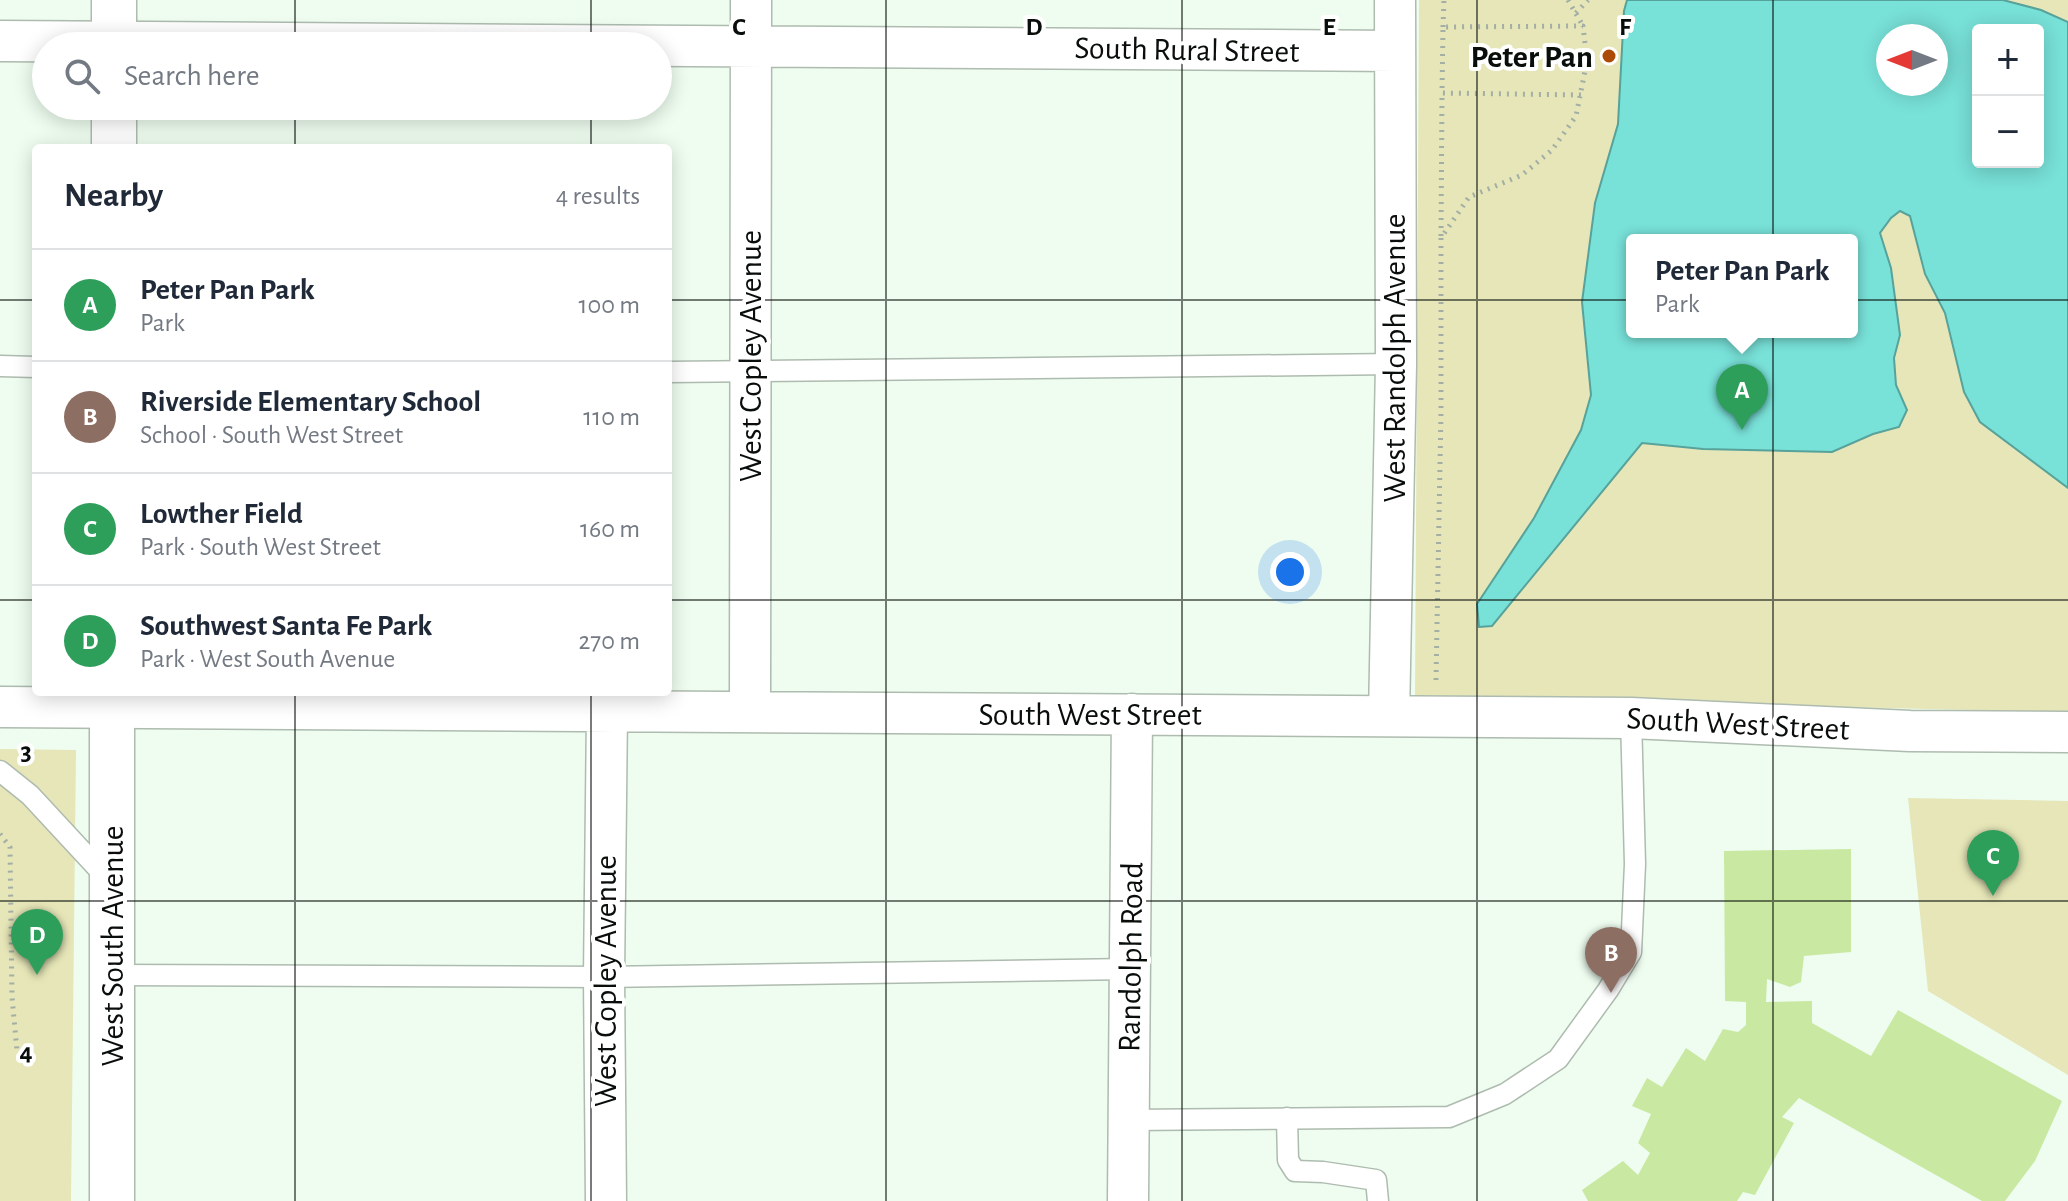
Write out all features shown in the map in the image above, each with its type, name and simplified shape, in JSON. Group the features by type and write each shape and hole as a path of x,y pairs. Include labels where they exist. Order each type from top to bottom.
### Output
{"main road":[{"path":"114,120 114,144"},
{"name":"West South Avenue","path":"112,700 112,1201"}],"street":[{"name":"West Copley Avenue","path":"750,712 751,0"},
{"name":"West Randolph Avenue","path":"1389,716 1396,364 1395,0"},
{"name":"South Rural Street","path":"86,32 114,29 233,32"},
{"name":"South Rural Street","path":"0,41 32,38"},
{"name":"South Rural Street","path":"672,43 1395,51"},
{"name":"South West Street","path":"0,707 112,700 607,712 1631,718 1910,731 2068,732"},
{"name":"West Copley Avenue","path":"606,1201 604,977 607,712"},
{"name":"Randolph Road","path":"1128,1201 1132,714"}],"lane":[{"path":"672,372 1396,364"},
{"path":"0,366 32,367"},
{"path":"1128,1120 1449,1117 1505,1094 1558,1059 1608,990 1631,952 1635,864 1631,718"},
{"path":"0,771 30,795 112,883"},
{"path":"112,975 604,977 1130,969"},
{"path":"1287,1118 1288,1160 1295,1171 1376,1180 1378,1201"}],"path":[{"path":"1436,681 1444,0"},
{"path":"1441,238 1469,197 1522,175 1552,150 1576,116 1587,61 1583,26 1568,0"},
{"path":"1576,13 1588,0"},
{"path":"1443,27 1583,26"},
{"path":"1442,93 1581,95"},
{"path":"0,834 10,847 12,997 17,1051"}],"green space":[{"path":"1419,0 2068,0 2068,712 1415,698"},
{"path":"0,749 76,750 71,1201 0,1201"},
{"path":"1908,798 2068,801 2068,1075 1928,991"}],"water":[{"path":"1627,0 2003,0 2041,10 2068,22 2068,488 1980,422 1964,392 1945,313 1925,274 1910,216 1900,211 1880,233 1891,268 1900,335 1894,358 1896,385 1907,410 1899,427 1873,434 1832,452 1703,449 1642,443 1492,626 1479,627 1477,604 1534,518 1581,430 1591,395 1582,302 1595,203 1618,124"}],"building":[{"path":"1851,849 1851,952 1804,956 1801,982 1790,987 1767,979 1766,1002 1812,1001 1812,1023 1871,1056 1898,1010 2062,1101 2035,1161 2005,1201 1982,1201 1799,1098 1782,1117 1794,1123 1755,1195 1743,1192 1737,1201 1588,1201 1582,1190 1623,1161 1638,1175 1650,1153 1638,1143 1651,1114 1632,1106 1647,1078 1662,1087 1686,1048 1705,1061 1723,1029 1738,1032 1746,1025 1746,1002 1725,1001 1724,851"}],"place":[{"name":"Peter Pan","path":"1609,56"},
{"name":"Peter Pan Park","path":"1742,430"},
{"name":"Lowther Field","path":"1993,896"},
{"name":"Southwest Santa Fe Park","path":"37,975"},
{"name":"Riverside Elementary School","path":"1611,993"}]}
